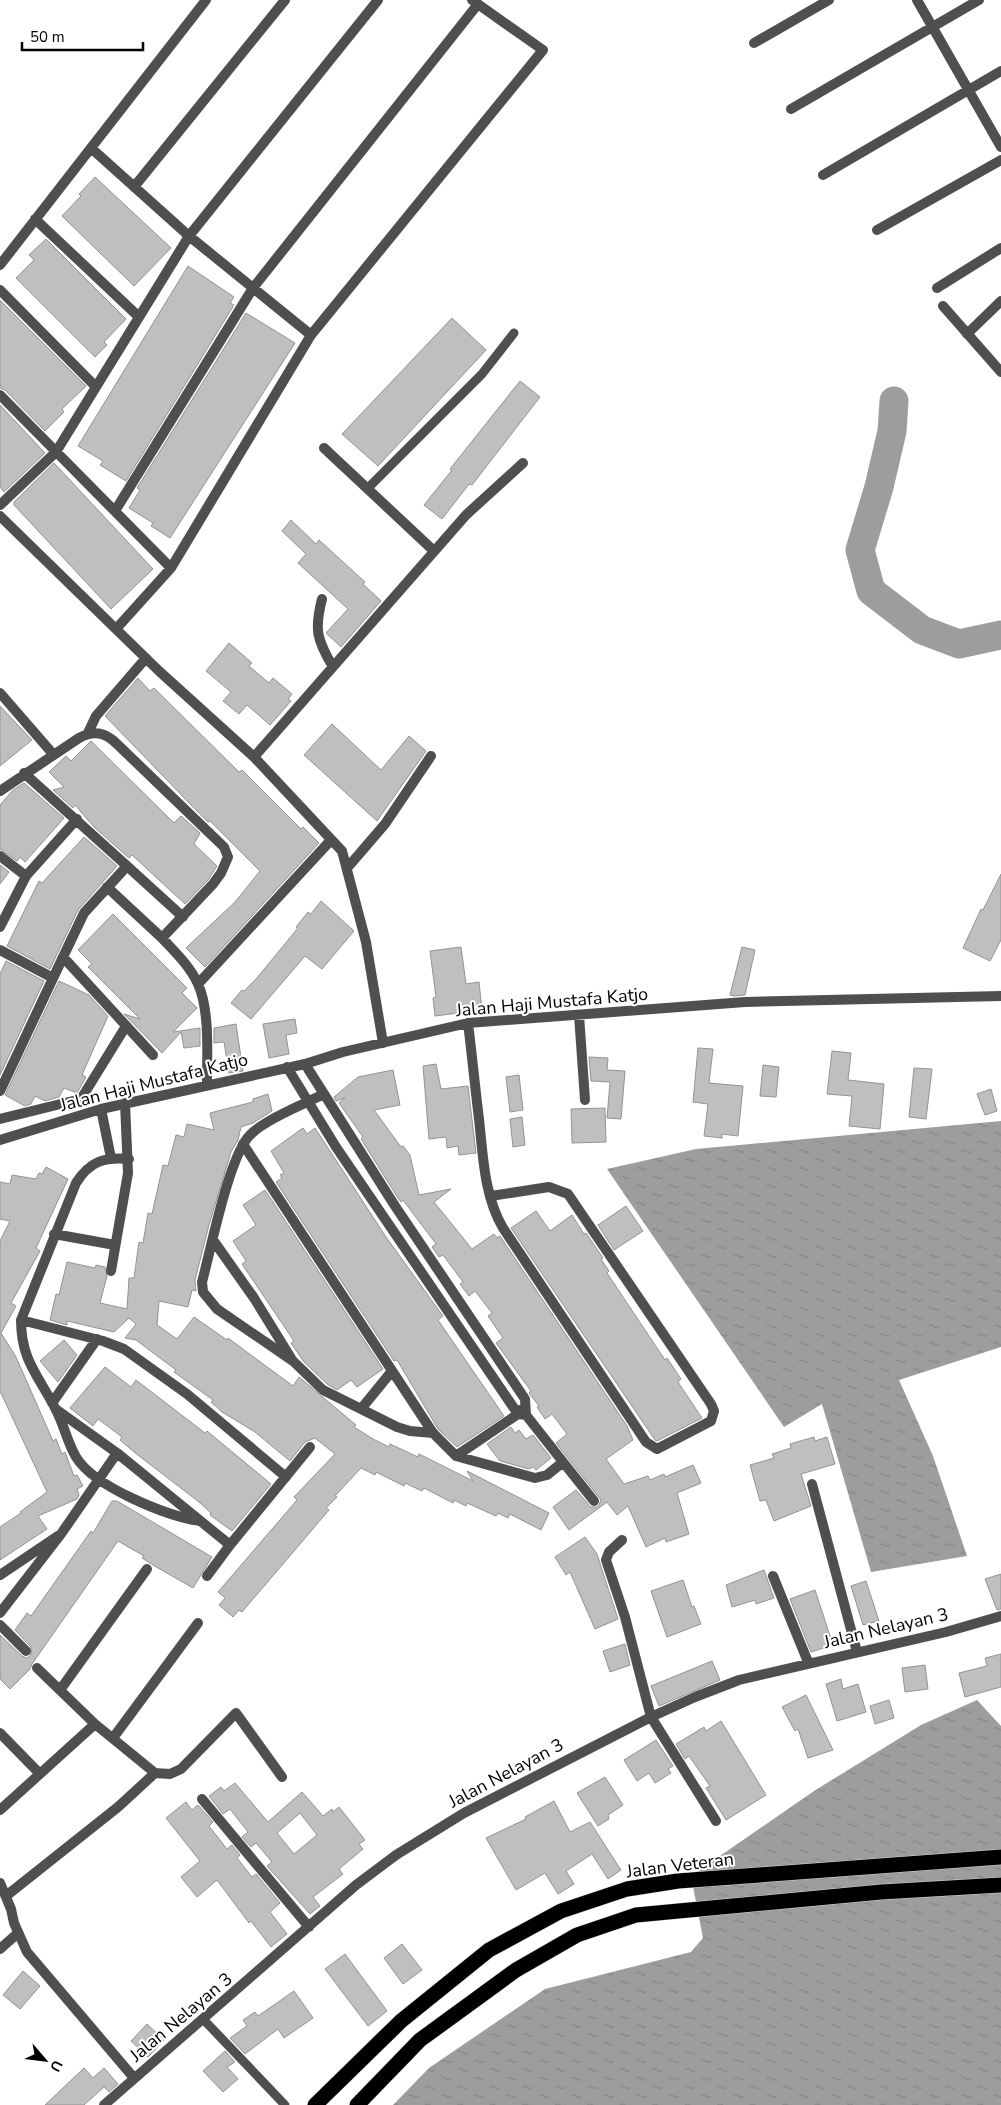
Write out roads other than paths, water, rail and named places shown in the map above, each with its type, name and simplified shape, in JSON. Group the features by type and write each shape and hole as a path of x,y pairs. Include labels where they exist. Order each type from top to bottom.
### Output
{"highway":[{"name":"Jalan Veteran","path":"315,2105 400,2021 490,1950 560,1911 628,1889 678,1881 1001,1857"},
{"path":"357,2105 420,2040 516,1970 577,1935 636,1915 881,1892 1001,1886"}],"street":[{"path":"0,265 206,0"},
{"path":"134,187 285,0"},
{"path":"0,505 56,452 189,236 378,0"},
{"path":"754,43 829,0"},
{"path":"918,0 932,28 1001,147"},
{"path":"791,109 979,0"},
{"path":"115,511 253,288 475,2 543,50 311,335 171,568 116,629"},
{"path":"823,175 1001,71"},
{"path":"91,148 189,236 311,335"},
{"path":"877,230 1001,160"},
{"path":"35,219 139,317"},
{"path":"937,288 1001,248"},
{"path":"0,290 96,387"},
{"path":"967,334 1001,301"},
{"path":"943,306 1001,372"},
{"path":"0,395 171,568"},
{"path":"324,448 434,551"},
{"path":"254,757 466,515 523,463"},
{"path":"0,516 146,658 254,757 342,851 348,866 366,942 383,1043"},
{"path":"322,600 316,621 319,642 333,667"},
{"path":"88,733 96,716 146,658"},
{"path":"0,693 54,754"},
{"path":"0,791 24,773 88,733 99,732 109,736 227,852 228,857 222,873 162,938"},
{"path":"348,866 385,824 432,756"},
{"path":"24,773 183,916"},
{"path":"0,927 26,876 77,819"},
{"path":"198,984 331,840"},
{"path":"0,856 26,876"},
{"path":"0,1091 84,913 127,866"},
{"path":"107,887 162,938 189,968 198,984 207,1033 207,1084"},
{"path":"0,950 53,978"},
{"path":"63,956 153,1055"},
{"name":"Jalan Haji Mustafa Katjo","path":"0,1140 125,1103 305,1064 468,1023 786,1000 1001,996"},
{"path":"579,1015 585,1100"},
{"path":"468,1023 484,1164 491,1196 497,1218 503,1228 646,1442 657,1449 711,1421 714,1411 711,1404 568,1194 549,1187 491,1196"},
{"path":"0,1120 81,1098 126,1026"},
{"path":"305,1064 395,1206 525,1399 522,1414 456,1456"},
{"path":"287,1067 336,1147 522,1414 594,1501"},
{"path":"324,1094 261,1127 242,1144 237,1155 202,1282 208,1300 230,1319 293,1361 323,1390 397,1427 410,1431 433,1433"},
{"path":"111,1271 129,1159 125,1103"},
{"path":"101,1109 111,1158"},
{"path":"242,1144 433,1433 456,1456 535,1478 547,1475 563,1462"},
{"path":"129,1159 101,1159 82,1173 76,1183 20,1320 23,1349 54,1406 76,1458 85,1469 100,1480 168,1515 200,1521"},
{"path":"54,1234 115,1245"},
{"path":"213,1240 254,1298 293,1361"},
{"path":"20,1320 97,1339 124,1349 187,1394 286,1477"},
{"path":"54,1406 97,1339"},
{"path":"361,1409 392,1371"},
{"path":"54,1406 117,1453 230,1546"},
{"path":"207,1576 310,1447"},
{"path":"0,1613 61,1534 117,1453"},
{"path":"812,1484 856,1652"},
{"path":"0,1575 61,1534"},
{"path":"622,1540 609,1552 606,1560 625,1617 651,1716 716,1821"},
{"path":"60,1690 147,1569"},
{"path":"773,1576 808,1662"},
{"name":"Jalan Nelayan 3","path":"104,2105 356,1885 396,1855 464,1813 651,1716 739,1680 808,1662 946,1632 1001,1616"},
{"path":"113,1738 198,1623"},
{"path":"0,1625 26,1651"},
{"path":"36,1668 96,1724 156,1773 170,1774 181,1769 236,1713 282,1777"},
{"path":"0,1810 96,1724"},
{"path":"0,1733 40,1774"},
{"path":"6,1896 118,1807 156,1773"},
{"path":"202,1799 309,1927"},
{"path":"0,1883 18,1933 28,1952 134,2078"},
{"path":"0,1948 18,1933"}],"lane":[{"path":"368,488 482,374 514,333"},
{"path":"203,2019 285,2105"}],"water":[{"path":"1001,1121 1001,1347 899,1380 933,1456 967,1556 871,1572 822,1404 784,1427 607,1169 696,1149"},
{"path":"977,1700 1001,1726 1001,2105 393,2105 429,2068 545,1989 691,1952 703,1938 691,1876 814,1791 921,1725"}],"waterway":[{"path":"894,401 892,431 879,487 860,550 871,591 922,630 959,644 1001,635"}]}
